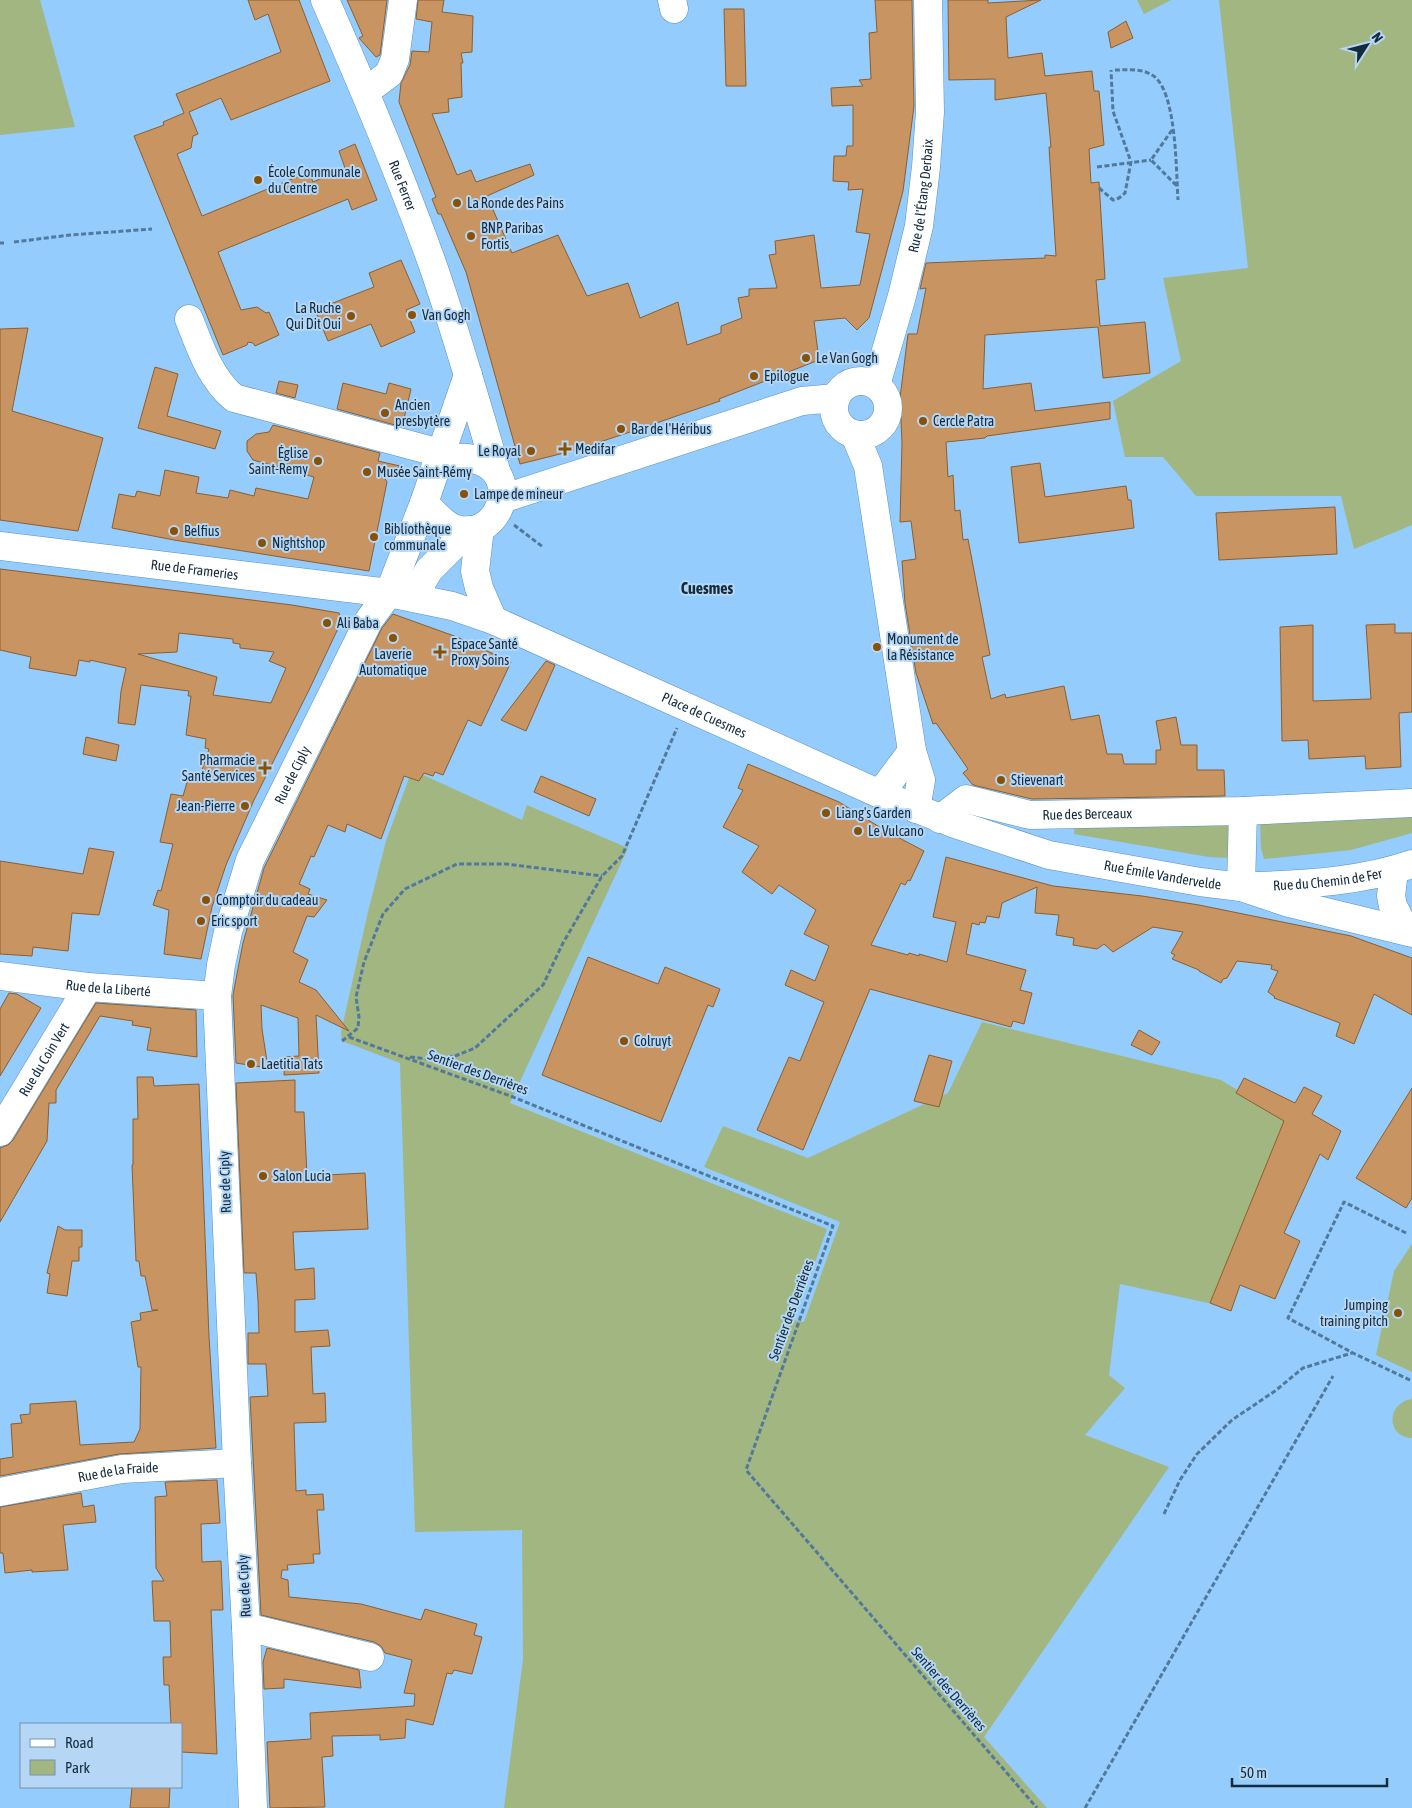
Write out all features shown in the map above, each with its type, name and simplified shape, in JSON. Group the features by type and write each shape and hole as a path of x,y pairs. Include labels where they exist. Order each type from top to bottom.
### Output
{"street":[{"name":"Rue Ferrer","path":"325,0 366,91 430,259 468,375 489,509"},
{"path":"366,91 389,74 395,59 403,0"},
{"name":"Rue de l'Étang Derbaix","path":"876,385 902,296 919,226 930,112 928,0"},
{"path":"189,319 213,374 222,388 234,398 437,460 472,458 488,465 489,509 475,571 479,588 493,620"},
{"path":"401,595 437,460 468,375"},
{"path":"853,382 868,382 876,385 886,398 888,406 888,414 883,424 866,433 845,431 839,425 835,415 836,398 845,386 853,382"},
{"path":"424,503 443,522 454,528 489,509 802,401 836,398"},
{"path":"866,433 868,466 912,751 921,780 928,814"},
{"path":"401,595 429,570 489,509"},
{"name":"Rue de Frameries","path":"0,546 401,595"},
{"name":"Place de Cuesmes","path":"401,595 452,606 493,620 928,814"},
{"name":"Rue de Ciply","path":"254,1808 217,996 228,932 250,860 369,620 401,595"},
{"path":"880,794 912,751"},
{"name":"Rue des Berceaux","path":"928,814 966,799 1030,815 1243,811 1412,803"},
{"path":"1241,887 1243,811"},
{"name":"Rue Émile Vandervelde","path":"928,814 1049,855 1200,882 1241,887 1296,904 1409,932"},
{"path":"1406,873 1391,896 1393,906 1409,932"},
{"name":"Rue du Chemin de Fer","path":"1241,887 1313,884 1406,873"},
{"name":"Rue de la Liberté","path":"0,976 88,987 217,996"},
{"name":"Rue du Coin Vert","path":"0,1132 88,987"},
{"name":"Rue de la Fraide","path":"0,1492 122,1469 237,1463"},
{"path":"246,1627 370,1657"}],"path":[{"path":"1099,188 1113,200 1119,198 1125,193 1131,162 1114,111 1113,70 1143,71 1154,76 1168,97 1178,200"},
{"path":"1097,167 1151,160 1172,130"},
{"path":"1151,160 1177,186"},
{"path":"14,242 70,235 152,229"},
{"path":"489,509 543,547"},
{"path":"404,1057 428,1059 455,1056 475,1048 543,985 563,943 602,876 622,856 686,707"},
{"path":"342,1041 358,1028 359,1017 356,997 364,962 383,914 405,888 457,864 506,864 602,876"},
{"name":"Sentier des Derrières","path":"349,1037 513,1097 833,1226 746,1470 1037,1808"},
{"path":"1406,1233 1344,1202 1288,1318 1353,1353 1412,1381"},
{"path":"1164,1514 1180,1480 1197,1454 1232,1420 1275,1391 1303,1368 1353,1353"},
{"path":"1085,1808 1333,1376"}],"green space":[{"path":"0,0 40,0 75,127 0,135"},
{"path":"1137,0 1171,0 1144,14"},
{"path":"1219,0 1412,0 1412,525 1354,549 1341,496 1196,496 1163,457 1125,457 1113,401 1181,361 1163,278 1248,268"},
{"path":"412,770 522,820 527,805 628,848 510,1103 827,1229 794,1320 804,1322 840,1222 704,1167 723,1126 808,1158 948,1093 982,1022 1221,1080 1286,1120 1213,1304 1120,1284 1109,1375 1125,1388 1085,1435 1169,1467 984,1737 1047,1808 504,1808 523,1659 522,1530 415,1532 400,1063 342,1041 341,1032 386,841"},
{"path":"1412,815 1412,833 1351,850 1264,859 1261,848 1260,821"},
{"path":"1233,819 1229,858 1209,857 1074,834 1075,824"},
{"name":"Jumping training pitch","path":"1412,1244 1412,1372 1376,1355 1394,1271"},
{"path":"1412,1399 1412,1438 1397,1432 1392,1420 1397,1407 1403,1402"}],"building":[{"path":"248,0 299,0 330,81 231,120 221,98 189,112 198,134 193,136 191,148 177,154 202,216 309,172 313,182 345,168 339,151 355,144 377,200 352,210 348,199 218,252 241,310 257,307 266,313 269,312 279,335 255,346 253,343 248,342 247,345 223,355 134,136 164,125 163,122 184,113 176,94 281,52 268,14 255,20"},
{"path":"347,0 387,0 380,55 376,57 359,38 363,36"},
{"path":"418,0 444,0 442,12 473,16 472,52 461,53 463,63 461,63 462,97 448,99 449,112 432,114 457,175 471,170 476,182 530,164 534,175 487,196 512,253 558,235 587,296 628,283 640,318 678,302 687,345 721,333 721,326 742,318 738,298 749,296 749,289 777,288 769,255 776,254 775,241 814,235 821,288 860,285 870,234 856,232 863,189 848,190 849,182 833,181 834,156 846,156 847,146 853,146 853,105 832,106 831,88 863,86 859,80 871,79 869,33 877,32 875,0 912,0 914,106 903,191 869,318 857,330 845,318 814,321 819,360 719,399 720,401 576,450 520,464 466,272 441,214 438,214 432,199 436,197 399,102 401,83 410,65 412,51 429,52 432,22 416,19"},
{"path":"948,0 988,0 988,3 1041,0 1006,17 1008,58 1042,53 1045,76 1092,71 1094,91 1099,91 1104,145 1089,149 1091,183 1099,182 1105,279 1096,280 1100,326 1145,322 1150,373 1103,378 1098,327 985,335 983,389 1031,383 1035,411 1110,402 1110,419 946,442 948,477 953,475 955,511 960,510 963,540 968,539 990,655 982,657 991,699 1005,694 1006,698 1064,686 1071,720 1099,715 1107,754 1122,754 1124,764 1156,764 1156,750 1161,750 1156,721 1176,717 1181,745 1197,745 1197,770 1224,770 1225,796 1032,799 973,785 963,773 968,769 936,723 933,724 916,673 905,603 902,561 916,559 911,521 900,522 902,443 900,398 908,334 917,334 926,288 920,289 926,263 1045,258 1045,255 1056,256 1049,147 1051,147 1046,93 995,100 995,79 949,80"},
{"path":"724,9 744,9 746,86 726,86"},
{"path":"1126,21 1133,38 1111,48 1108,32"},
{"path":"401,260 420,304 406,310 415,332 381,347 371,324 328,341 315,310 374,287 369,273"},
{"path":"28,328 12,411 103,438 78,531 0,520 0,329"},
{"path":"155,367 178,374 167,416 221,431 215,449 138,428"},
{"path":"279,381 298,385 295,398 276,393"},
{"path":"343,383 386,394 389,383 411,389 402,427 337,409"},
{"path":"273,425 380,453 378,461 400,466 384,477 387,482 369,571 174,540 112,528 119,494 135,497 137,491 160,496 165,470 199,477 196,493 228,498 230,490 254,496 256,488 308,499 314,477 253,460 247,451 247,441 256,434 269,432"},
{"path":"1040,463 1045,497 1126,486 1128,500 1131,500 1134,528 1019,543 1011,467"},
{"path":"1335,507 1337,554 1219,560 1216,513"},
{"path":"0,569 292,605 339,613 342,620 254,800 226,865 212,907 201,959 164,954 169,910 153,905 158,890 161,891 173,844 160,842 171,794 183,796 188,779 198,782 209,749 205,748 206,739 186,735 191,696 188,696 189,691 141,685 135,725 118,723 121,691 126,668 90,660 90,662 79,660 76,676 29,668 31,657 0,650","holes":["179,633 233,639 233,643 240,644 240,648 274,652 269,661 286,668 271,703 213,695 217,677 138,654 177,652"]},
{"path":"393,614 457,637 511,662 481,726 468,720 443,775 435,772 433,776 424,773 419,781 404,776 381,839 347,824 345,832 328,825 314,857 311,856 299,884 310,889 308,894 327,900 314,917 307,916 293,952 308,960 299,982 316,990 349,1031 316,1015 319,1073 284,1075 285,1057 299,1056 298,1018 261,1005 262,1029 268,1068 236,1063 233,995 243,943 264,868 382,628"},
{"path":"1395,624 1395,633 1412,633 1412,712 1399,713 1401,767 1366,769 1365,756 1309,759 1308,740 1282,741 1280,627 1313,625 1313,701 1371,699 1366,625"},
{"path":"546,661 555,665 526,731 501,720"},
{"path":"86,737 119,745 116,761 83,754"},
{"path":"748,764 839,802 886,831 924,851 910,881 908,880 905,885 901,883 871,945 908,955 909,953 919,956 919,954 947,962 956,922 933,917 946,857 1053,886 1142,896 1199,905 1351,936 1412,958 1412,1015 1374,994 1354,1044 1336,1036 1340,1023 1274,998 1268,992 1278,971 1271,969 1272,965 1237,961 1227,978 1223,979 1221,983 1199,970 1172,959 1175,955 1171,953 1183,932 1153,927 1113,952 1104,944 1097,949 1073,945 1074,938 1056,935 1059,915 1035,913 1037,887 1002,903 999,918 987,916 985,923 980,922 979,925 972,923 966,954 1026,970 1020,990 1032,993 1024,1024 1013,1021 1011,1027 870,989 803,1150 757,1130 789,1057 800,1061 824,1002 785,985 791,970 815,981 829,946 804,934 816,910 779,885 772,894 742,872 759,846 723,827 743,790 738,788"},
{"path":"541,776 596,799 589,816 534,792"},
{"path":"89,848 114,852 99,915 72,913 68,951 33,947 32,956 0,954 0,861 83,874"},
{"name":"Colruyt","path":"588,957 658,984 665,967 720,989 713,1007 708,1005 661,1122 542,1075"},
{"path":"9,993 17,994 41,1008 0,1076 0,1009"},
{"path":"96,1003 196,1010 197,1057 147,1050 151,1028 132,1025 133,1021 100,1016 56,1090 56,1103 49,1103 47,1141 0,1222 0,1148 8,1145 13,1140"},
{"path":"1139,1030 1160,1042 1152,1055 1131,1045"},
{"path":"929,1055 952,1061 939,1107 914,1101"},
{"path":"137,1077 153,1077 154,1086 199,1084 209,1337 216,1448 119,1454 0,1476 0,1459 13,1457 11,1424 22,1423 20,1415 30,1414 30,1404 76,1401 80,1445 134,1442 140,1429 141,1367 138,1367 131,1322 141,1320 140,1313 158,1310 152,1310 145,1276 141,1276 139,1261 136,1261 132,1165 133,1119 138,1119"},
{"path":"1244,1078 1295,1103 1304,1087 1322,1096 1312,1114 1341,1131 1328,1160 1320,1154 1284,1233 1300,1241 1275,1299 1240,1285 1231,1311 1210,1303 1284,1121 1236,1093"},
{"path":"295,1080 295,1112 304,1112 307,1176 365,1173 368,1229 293,1232 295,1270 314,1268 315,1299 295,1300 295,1332 328,1330 330,1346 311,1347 313,1394 325,1393 326,1422 294,1423 296,1491 306,1490 306,1495 323,1494 324,1510 317,1510 320,1554 313,1554 314,1563 287,1565 288,1570 282,1570 281,1578 288,1580 289,1597 361,1604 421,1620 425,1609 477,1624 474,1635 482,1637 472,1674 454,1670 452,1674 447,1673 433,1725 406,1719 405,1738 380,1740 380,1735 332,1736 333,1756 322,1757 325,1807 270,1808 267,1742 311,1739 310,1713 414,1706 415,1694 404,1693 412,1660 385,1653 381,1646 374,1642 261,1615 250,1397 268,1396 266,1364 248,1364 248,1333 259,1333 258,1300 256,1273 244,1273 236,1083"},
{"path":"1412,1088 1412,1198 1406,1208 1356,1178"},
{"path":"58,1226 65,1230 82,1230 82,1247 79,1247 79,1261 72,1261 67,1296 47,1293 50,1274 47,1273"},
{"path":"217,1480 220,1523 201,1524 202,1562 221,1561 223,1610 211,1610 217,1754 182,1752 182,1723 171,1723 169,1685 164,1685 163,1657 171,1657 170,1621 154,1621 152,1581 164,1581 156,1568 155,1497 167,1496 165,1482"},
{"path":"81,1493 83,1507 94,1505 96,1522 63,1525 68,1570 32,1572 32,1570 5,1573 3,1553 0,1553 0,1507"},
{"path":"267,1648 359,1670 361,1688 284,1679 284,1688 264,1689 263,1662"},
{"path":"132,1788 170,1788 169,1808 130,1808"}],"place":[{"name":"École Communale du Centre","path":"258,180"},
{"name":"La Ronde des Pains","path":"457,203"},
{"name":"BNP Paribas Fortis","path":"471,236"},
{"name":"Van Gogh","path":"412,315"},
{"name":"La Ruche Qui Dit Oui","path":"351,316"},
{"name":"Le Van Gogh","path":"806,358"},
{"name":"Epilogue","path":"754,376"},
{"name":"Ancien presbytère","path":"385,413"},
{"name":"Cercle Patra","path":"923,421"},
{"name":"Bar de l'Héribus","path":"621,429"},
{"name":"Medifar","path":"565,449"},
{"name":"Le Royal","path":"531,451"},
{"name":"Église Saint-Remy","path":"318,461"},
{"name":"Musée Saint-Rémy","path":"367,472"},
{"name":"Lampe de mineur","path":"464,494"},
{"name":"Belfius","path":"174,531"},
{"name":"Bibliothèque communale","path":"374,537"},
{"name":"Nightshop","path":"262,543"},
{"name":"Ali Baba","path":"327,623"},
{"name":"Laverie Automatique","path":"393,638"},
{"name":"Monument de la Résistance","path":"877,647"},
{"name":"Espace Santé Proxy Soins","path":"440,652"},
{"name":"Pharmacie Santé Services","path":"265,768"},
{"name":"Stievenart","path":"1001,780"},
{"name":"Jean-Pierre","path":"245,806"},
{"name":"Liang's Garden","path":"826,813"},
{"name":"Le Vulcano","path":"858,831"},
{"name":"Comptoir du cadeau","path":"206,900"},
{"name":"Eric sport","path":"201,921"},
{"name":"Colruyt","path":"624,1041"},
{"name":"Laetitia Tats","path":"251,1064"},
{"name":"Salon Lucia","path":"263,1176"},
{"name":"Jumping training pitch","path":"1398,1313"}],"district":[{"name":"Cuesmes","path":"707,588"}]}
